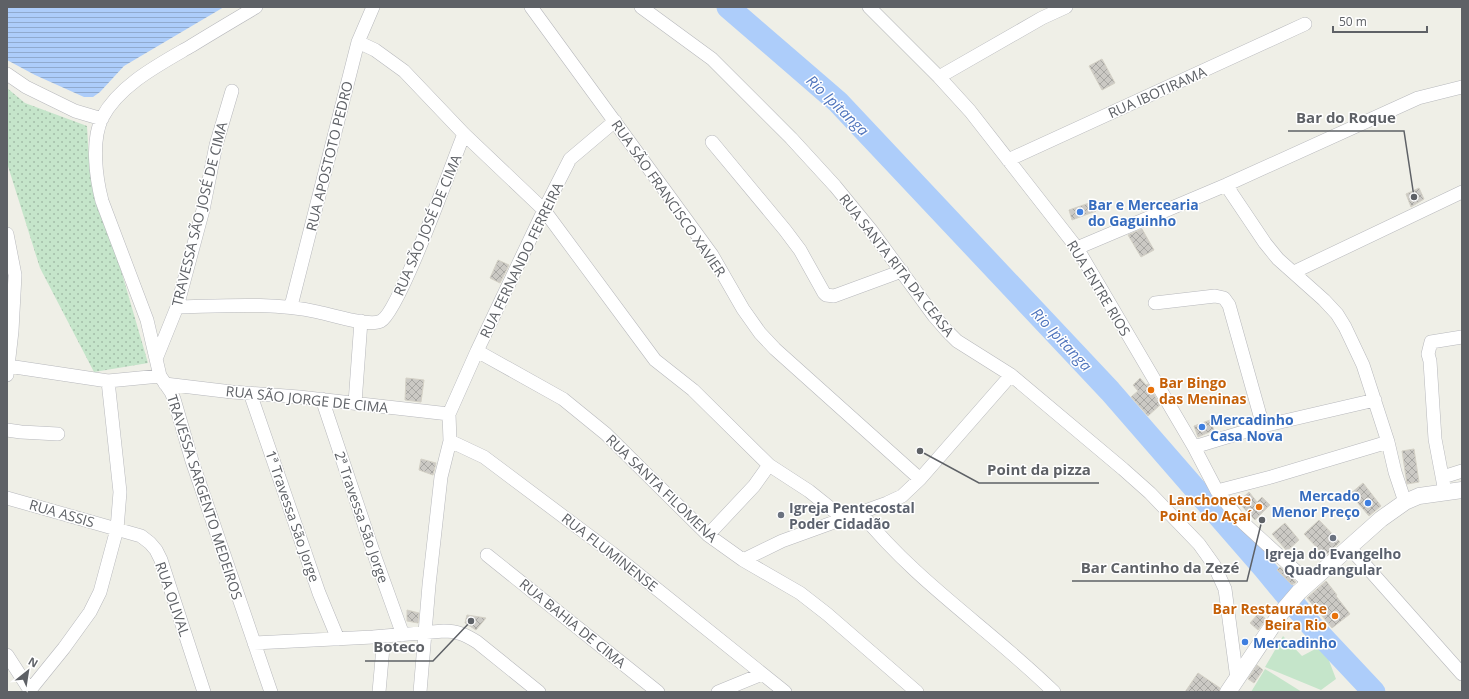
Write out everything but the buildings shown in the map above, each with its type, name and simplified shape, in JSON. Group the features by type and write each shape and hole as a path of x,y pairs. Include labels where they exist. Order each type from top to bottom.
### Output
{"street":[{"name":"TRAVESSA SARGENTO MEDEIROS","path":"256,7 132,83 108,108 102,119 96,143 98,186 102,202 147,320 162,380 174,399 192,461 271,692"},
{"name":"RUA APOSTOTO PEDRO","path":"291,306 358,42 373,7"},
{"name":"RUA SÃO FRANCISCO XAVIER","path":"531,7 712,255 743,309 760,333 791,364 920,479"},
{"name":"RUA SANTA RITA DA CEASA","path":"641,7 712,59 791,138 835,186 902,271 934,316 957,341 1011,376 1123,469 1150,493 1199,544 1214,565 1225,589 1237,679"},
{"name":"RUA ENTRE RIOS","path":"869,7 939,77 970,111 1077,248 1194,447 1217,491 1239,519 1304,588"},
{"path":"939,77 1042,18 1066,7"},
{"name":"RUA IBOTIRAMA","path":"1008,160 1305,24"},
{"name":"RUA SÃO JOSÉ DE CIMA","path":"358,42 375,50 404,70 464,134 544,210 655,360 693,390 770,465 809,491 844,519"},
{"path":"7,74 26,87 75,111 102,119"},
{"path":"1077,248 1226,185 1418,98 1462,86"},
{"name":"TRAVESSA SÃO JOSÉ DE CIMA","path":"156,359 177,307 203,210 216,145 232,91"},
{"name":"RUA FERNANDO FERREIRA","path":"449,414 477,351 570,159 615,121"},
{"name":"RUA SÃO JOSÉ DE CIMA","path":"361,321 375,323 387,315 412,265 464,134"},
{"path":"712,142 800,250 826,295 834,296 902,271"},
{"path":"1226,185 1265,244 1278,259 1324,300 1337,314 1345,327 1363,365 1388,442 1395,472 1405,502"},
{"path":"1294,272 1462,192"},
{"path":"7,234 15,275 14,305 7,370"},
{"path":"1155,303 1215,296 1220,296 1226,301 1241,347 1263,426"},
{"path":"177,307 291,306 361,321 355,403"},
{"path":"1444,484 1435,439 1430,361 1428,354 1431,342 1462,337"},
{"name":"RUA SANTA FILOMENA","path":"477,351 563,399 606,434 708,535 743,560 800,594 827,614 917,692"},
{"name":"RUA SÃO JORGE DE CIMA","path":"7,370 108,381 162,380 250,393 322,399 449,414"},
{"path":"743,560 782,541 902,496 920,479 1011,376"},
{"path":"7,655 30,691 90,612 100,592 117,529 120,492 108,381"},
{"name":"1ª Travessa São Jorge","path":"250,393 319,593 338,639"},
{"name":"2ª Travessa São Jorge","path":"322,399 403,635"},
{"path":"1194,447 1263,426 1375,400"},
{"path":"420,692 424,633 441,477 450,441 449,414"},
{"path":"7,430 58,434"},
{"name":"RUA FLUMINENSE","path":"450,441 484,457 600,543 785,692"},
{"path":"1217,491 1271,477 1388,442"},
{"path":"708,535 754,486 770,465"},
{"path":"1228,692 1281,613 1304,588 1381,519 1405,502 1444,484 1462,471"},
{"path":"1444,484 1462,490"},
{"name":"RUA ASSIS","path":"7,498 117,529"},
{"path":"862,512 878,533 926,581 993,637 1054,692"},
{"name":"RUA OLIVAL","path":"117,529 140,536 150,543 156,550 167,577 204,692"},
{"path":"1350,548 1462,674"},
{"name":"RUA BAHIA DE CIMA","path":"487,555 658,692"},
{"path":"254,644 456,631 466,635 539,692"},
{"path":"379,692 384,636"},
{"path":"718,692 762,674"}],"green space":[{"path":"7,88 25,103 87,126 89,160 148,363 94,372 40,268 7,163"},
{"path":"1283,636 1302,656 1321,646 1325,650 1336,679 1321,690 1265,667"},
{"path":"1265,669 1302,692 1251,692"}],"water":[{"path":"7,7 224,7 124,66 100,92 93,97 84,97 35,75 7,60"}],"waterway":[{"name":"Rio Ipitanga","path":"728,7 838,102 1110,391 1264,568 1312,626 1374,692"}],"place":[{"name":"Bar do Roque","path":"1414,197"},
{"name":"Bar e Mercearia do Gaguinho","path":"1080,212"},
{"name":"Bar Bingo das Meninas","path":"1151,390"},
{"name":"Mercadinho Casa Nova","path":"1202,427"},
{"name":"Point da pizza","path":"920,451"},
{"name":"Mercado Menor Preço","path":"1368,503"},
{"name":"Lanchonete Point do Açaí","path":"1259,507"},
{"name":"Igreja Pentecostal Poder Cidadão","path":"781,515"},
{"name":"Bar Cantinho da Zezé","path":"1262,520"},
{"name":"Igreja do Evangelho Quadrangular","path":"1333,538"},
{"name":"Bar Restaurante Beira Rio","path":"1335,616"},
{"name":"Boteco","path":"471,621"},
{"name":"Mercadinho","path":"1245,642"}]}
